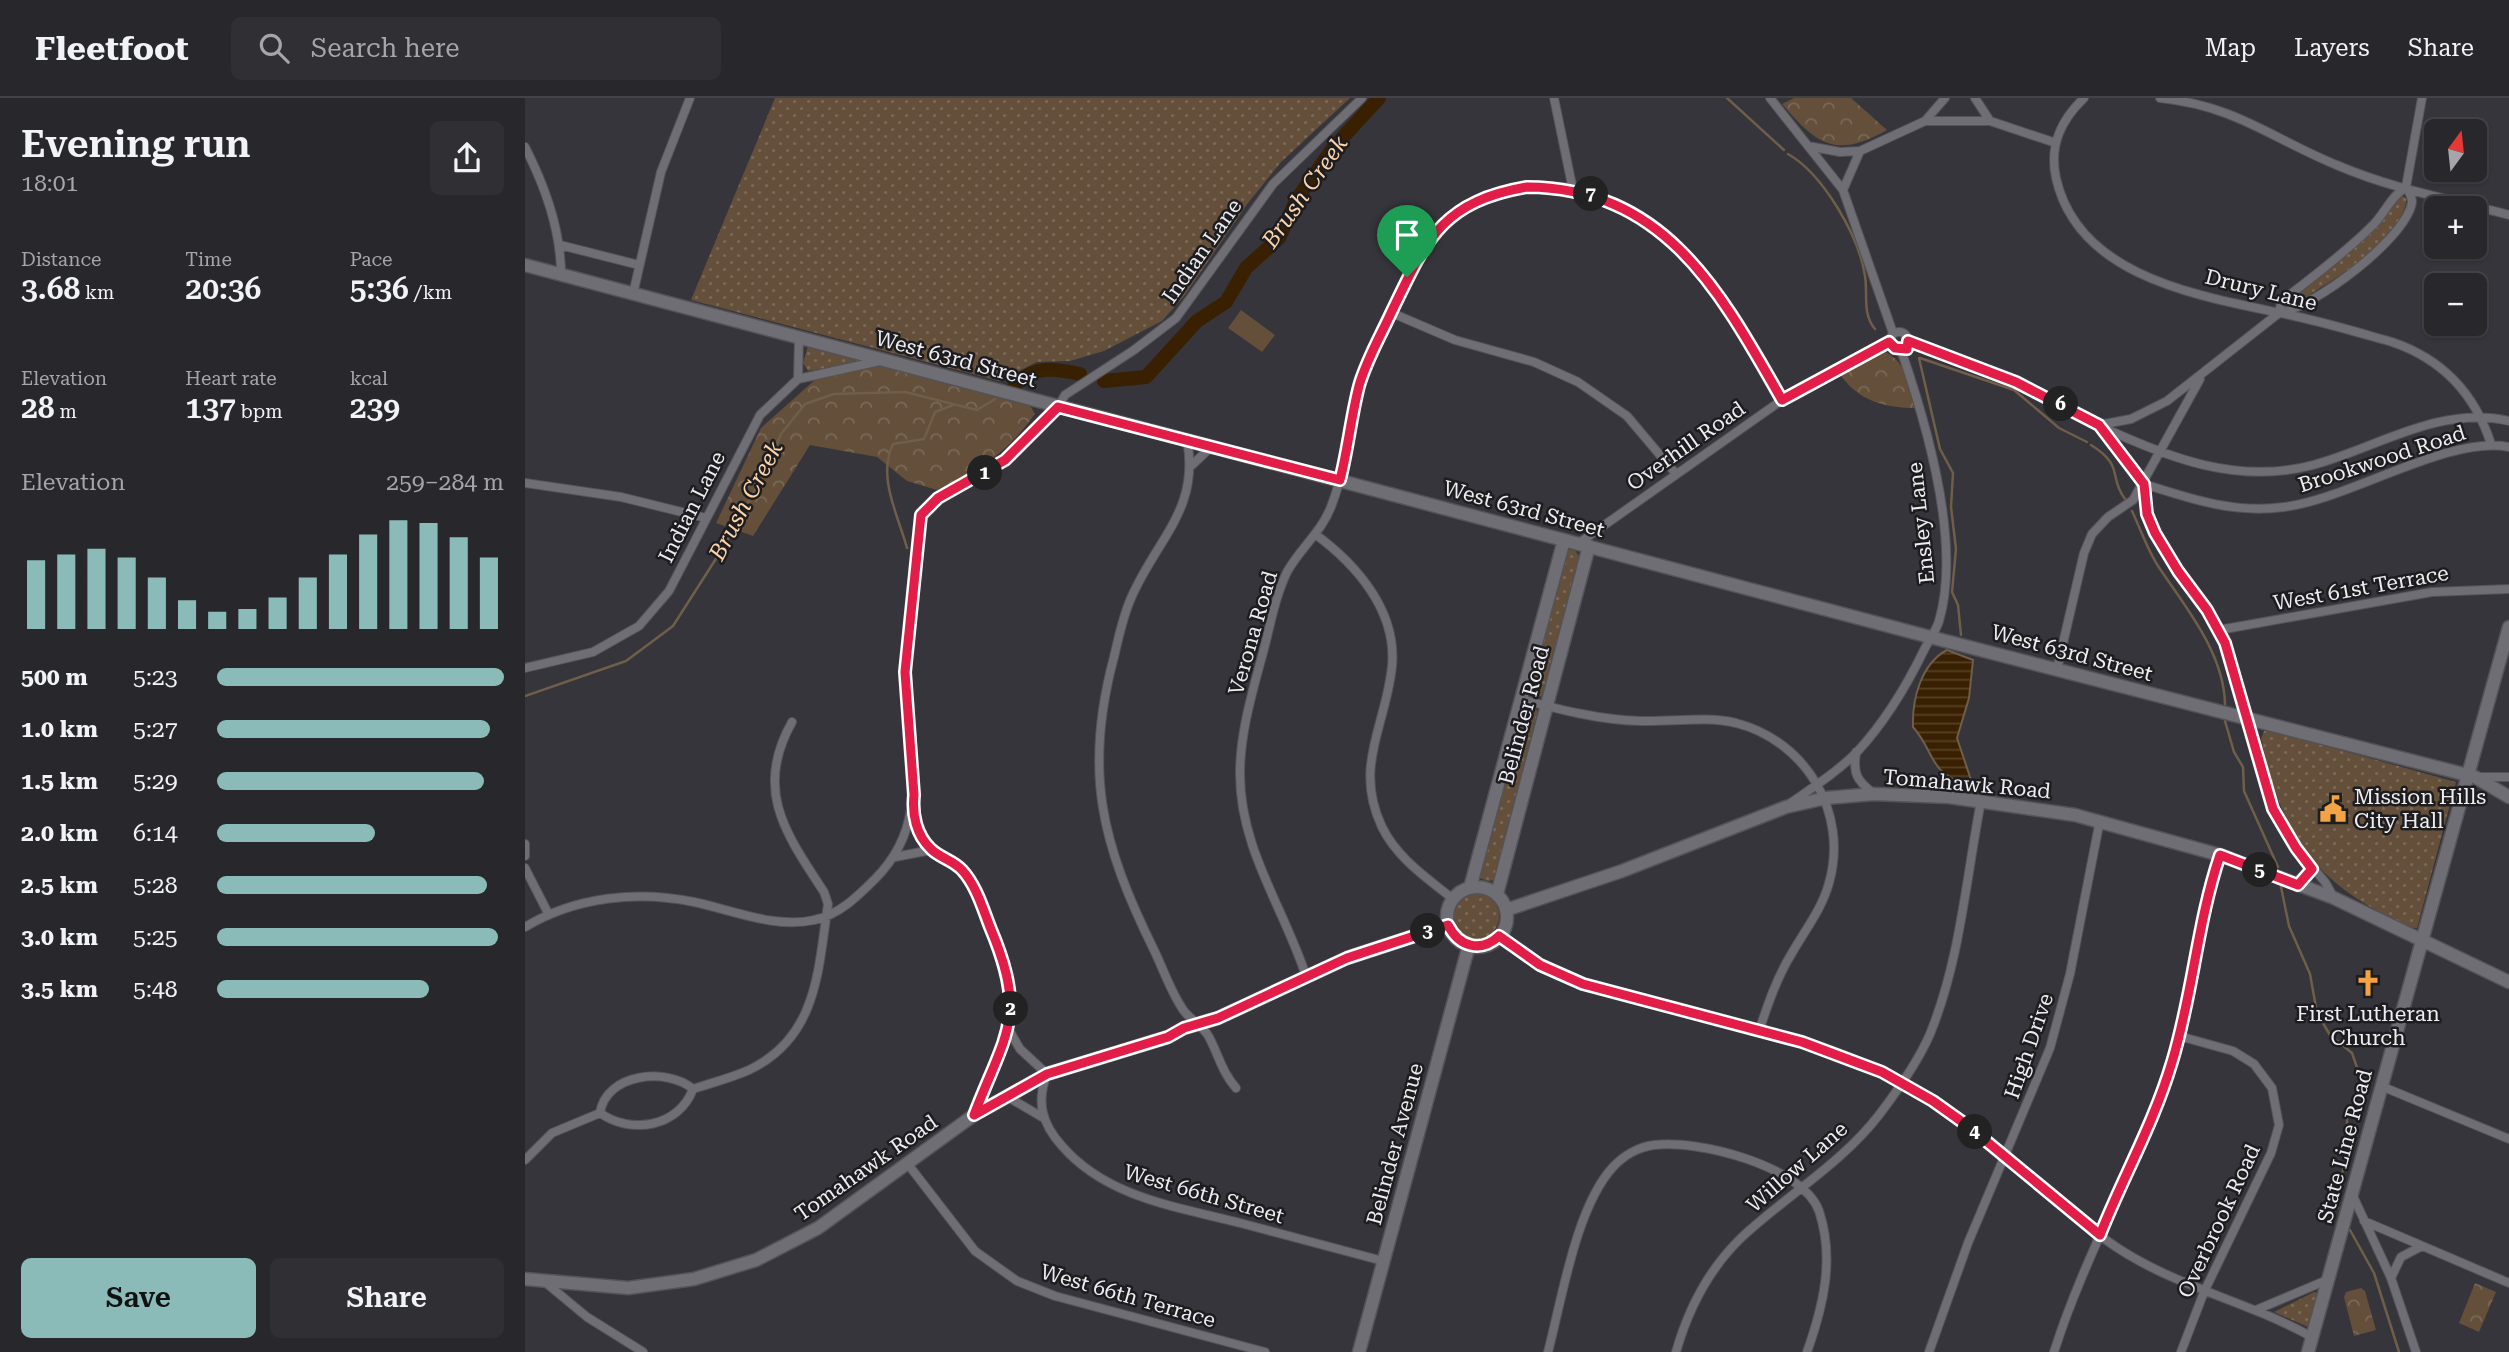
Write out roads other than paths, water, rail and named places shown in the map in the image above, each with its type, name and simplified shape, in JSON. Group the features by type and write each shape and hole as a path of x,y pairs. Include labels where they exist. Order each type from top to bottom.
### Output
{"street":[{"name":"Indian Lane","path":"912,815 914,795 905,672 921,515 938,498 1005,460 1058,407 1065,395 1145,343 1182,312 1264,194 1362,98"},
{"path":"1554,98 1573,190"},
{"path":"1770,98 1843,190 1893,333 1889,336 1889,342 1901,350 1907,349 1908,341"},
{"path":"1808,146 1840,152 1860,151 1925,121 1945,98"},
{"path":"1975,98 1990,121"},
{"path":"1925,121 1990,121 2056,143 2062,122 2084,98"},
{"path":"2160,98 2227,112 2339,166 2509,215"},
{"path":"2334,898 2325,882 2296,848 2273,809 2219,630 2163,548 2147,514 2144,484 2099,425 2131,419 2151,411 2204,374 2279,313 2296,309 2365,263 2381,248 2410,207 2412,197 2406,187 2423,98"},
{"path":"633,294 661,172 687,100"},
{"name":"Drury Lane","path":"2056,143 2054,170 2069,212 2087,237 2108,255 2175,286 2392,342 2415,351 2451,375 2483,418 2491,444"},
{"path":"525,147 561,245 561,275"},
{"path":"1843,190 1860,151"},
{"name":"Verona Road","path":"1306,976 1296,945 1251,848 1241,803 1244,726 1282,583 1332,507 1359,386 1415,259 1434,234 1455,215 1507,191 1527,187 1573,190 1623,207 1687,257 1737,320 1782,400"},
{"path":"2279,313 2281,303 2288,296 2354,244 2380,218 2397,192 2406,187"},
{"path":"561,245 639,265"},
{"name":"West 63rd Street","path":"525,265 1930,637 2486,780 2509,797"},
{"path":"1392,313 1455,340 1534,362 1578,382 1627,416 1676,474"},
{"name":"Brookwood Road","path":"1893,333 1999,374 2158,453 2219,469 2273,472 2312,465 2393,434 2450,419 2483,418 2509,421"},
{"path":"799,337 798,379 886,359"},
{"name":"Overhill Road","path":"1584,545 1676,474 1782,400 1889,342"},
{"name":"Ensley Lane","path":"1786,807 1856,752 1898,696 1940,619 1946,583 1943,528 1931,448 1901,350"},
{"path":"2057,669 2084,553 2092,534 2108,517 2133,500 2204,374"},
{"name":"Indian Lane","path":"525,668 593,652 639,626 669,591 752,427 798,379"},
{"path":"1187,440 1192,465 1177,522 1141,577 1125,612 1103,703 1098,763 1105,828 1119,876 1184,1010 1209,1035 1224,1073 1237,1088"},
{"name":"Brookwood Road","path":"2144,484 2211,505 2258,510 2286,507 2327,497 2434,458 2491,444 2509,447"},
{"path":"1192,465 1212,446"},
{"path":"525,483 621,497 706,518"},
{"path":"1315,534 1337,550 1366,584 1384,613 1390,631 1392,666 1370,757 1370,790 1374,808 1396,849 1453,899"},
{"path":"1470,888 1564,540"},
{"name":"Belinder Road","path":"1497,894 1584,545"},
{"name":"West 61st Terrace","path":"2219,630 2432,592 2509,589"},
{"name":"State Line Road","path":"2308,1352 2420,941 2471,777 2509,627"},
{"path":"1521,699 1627,721 1714,720 1738,724 1777,741 1800,761 1817,784 1826,798 1834,852 1829,885 1822,904 1782,971 1759,1031"},
{"path":"600,1113 624,1125 659,1121 676,1115 686,1105 693,1089 748,1070 777,1050 797,1027 815,990 828,904 824,892 787,834 776,808 775,774 783,740 792,722"},
{"path":"1856,752 1853,768 1858,781 1874,794"},
{"path":"2471,777 2509,777"},
{"name":"Tomahawk Road","path":"1506,910 1622,872 1786,807 1826,798 1874,794 2040,808 2100,820 2220,855 2334,898 2509,982"},
{"name":"Willow Lane","path":"1676,1352 1697,1297 1723,1258 1739,1240 1848,1150 1901,1084 1929,1036 1956,944 1982,802"},
{"path":"912,815 931,849 965,873 981,905 1010,986 1009,1030 974,1115"},
{"path":"525,927 549,915 594,901 648,897 694,902 764,919 813,921 856,897 895,858 912,815"},
{"name":"High Drive","path":"1929,1352 1968,1243 2035,1091 2060,1015 2100,820"},
{"path":"525,844 525,856"},
{"path":"895,858 931,849"},
{"path":"2054,1352 2100,1235 2155,1111 2179,1036 2202,916 2220,855"},
{"path":"525,868 549,915"},
{"path":"2298,885 2312,869"},
{"path":"1470,888 1489,889 1497,894 1506,910 1504,928 1499,936 1485,945 1468,945 1453,934 1448,925 1447,916 1453,899 1470,888"},
{"name":"Tomahawk Road","path":"525,1279 628,1288 719,1273 767,1255 818,1228 974,1115 1047,1074 1168,1037 1218,1018 1306,976 1376,947 1448,925"},
{"path":"1499,936 1524,955 1564,977 1845,1057 1901,1084 1951,1113 2100,1235 2154,1269 2204,1292 2256,1310 2312,1338"},
{"name":"Belinder Avenue","path":"1359,1352 1468,945"},
{"path":"1009,1030 1020,1049 1047,1074 1042,1087 1042,1117"},
{"name":"Overbrook Road","path":"2179,1036 2226,1048 2247,1058 2268,1080 2278,1110 2275,1142 2204,1292 2181,1352"},
{"path":"525,1160 552,1133 600,1113 612,1091 646,1076 669,1076 693,1089"},
{"path":"2381,1086 2509,1139"},
{"name":"West 66th Street","path":"1006,1096 1042,1117 1056,1140 1081,1166 1128,1193 1383,1261"},
{"path":"1548,1352 1585,1215 1605,1176 1632,1152 1667,1144 1697,1148 1779,1171 1803,1188 1818,1209 1828,1251 1825,1288 1807,1352"},
{"name":"West 66th Terrace","path":"907,1163 964,1239 985,1259 1017,1281 1055,1296 1265,1352"},
{"path":"2352,1193 2391,1278 2416,1352"},
{"path":"2364,1221 2509,1283"},
{"path":"2391,1278 2401,1257 2422,1246"},
{"path":"2256,1310 2314,1288 2328,1279"},
{"path":"547,1283 587,1317 643,1352"}],"waterway":[{"name":"Brush Creek","path":"1104,381 1146,377 1197,321 1226,302 1246,268 1279,238 1297,199 1333,148 1379,98"},
{"path":"1727,98 1784,150"},
{"path":"1788,154 1814,176 1847,225 1861,260 1866,283 1868,317 1875,329"},
{"path":"1919,358 1940,449 1953,473 1951,507 1956,549 1952,592 1958,605 1961,635"},
{"path":"1920,358 2014,390 2059,428 2087,442"},
{"name":"Brush Creek","path":"1014,386 1037,371 1062,370 1080,374"},
{"name":"Brush Creek","path":"525,696 626,661 673,626 726,543 765,472 781,434 805,404 834,394 905,392 977,410 995,399"},
{"path":"907,548 888,483 887,470 893,444 924,439 935,412 953,405"},
{"path":"2091,445 2108,459 2125,499"},
{"path":"2132,511 2148,548 2211,650 2223,685 2225,704"},
{"path":"2225,721 2234,752 2243,767 2244,791 2278,867"},
{"path":"2281,887 2289,926 2310,974 2317,1013 2330,1035 2352,1053 2361,1079 2358,1094 2347,1115 2347,1153 2337,1195 2338,1208"},
{"path":"2350,1230 2374,1273 2399,1352"}],"place":[{"name":"Mission Hills City Hall","path":"2333,809"},
{"name":"First Lutheran Church","path":"2368,983"}]}
